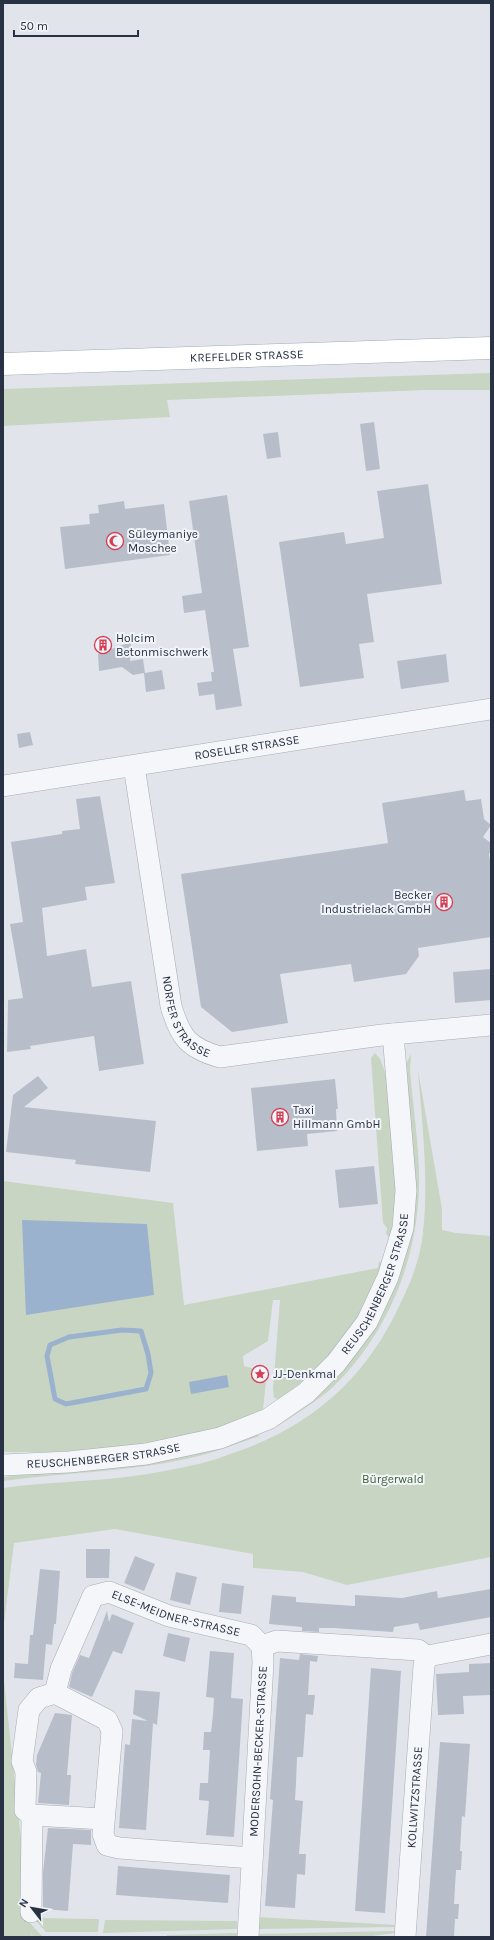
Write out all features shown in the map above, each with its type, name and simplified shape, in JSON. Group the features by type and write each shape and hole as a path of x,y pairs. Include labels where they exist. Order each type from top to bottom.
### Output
{"main road":[{"name":"KREFELDER STRASSE","path":"3,364 491,348"}],"street":[{"name":"ROSELLER STRASSE","path":"3,786 491,710"},
{"name":"NORFER STRASSE","path":"134,766 171,1006 178,1029 189,1043 202,1052 220,1056 393,1034 491,1025"},
{"name":"REUSCHENBERGER STRASSE","path":"3,1465 69,1462 146,1454 220,1438 268,1418 306,1393 336,1363 367,1322 388,1276 403,1228 406,1190 393,1034"},
{"name":"ELSE-MEIDNER-STRASSE","path":"55,1693 61,1669 93,1596 109,1592 169,1616 251,1635 262,1646"},
{"path":"262,1646 278,1641 418,1650 427,1657 491,1644"},
{"name":"MODERSOHN-BECKER-STRASSE","path":"248,1937 263,1662 262,1646"},
{"name":"KOLLWITZSTRASSE","path":"405,1937 424,1672 427,1657"},
{"path":"104,1819 32,1816 25,1810 26,1772 22,1762 29,1710 40,1698 55,1693 107,1720 112,1731 103,1834 107,1845 119,1848 252,1858"},
{"path":"31,1912 32,1816"}],"green space":[{"path":"491,373 491,390 425,390 167,400 170,417 3,426 3,389"},
{"path":"375,1053 380,1059 387,1077 395,1162 396,1198 390,1238 386,1234 387,1228 383,1223 371,1058"},
{"path":"411,1054 410,1070 417,1144 419,1188 417,1216 405,1271 383,1322 351,1368 332,1388 312,1404 275,1428 280,1422 335,1378 360,1349 382,1316 400,1274 410,1240 407,1062"},
{"name":"Bürgerwald","path":"418,1070 442,1209 442,1230 456,1233 491,1236 491,1557 347,1585 303,1572 253,1568 253,1554 115,1529 14,1543 3,1631 3,1488 34,1484 111,1479 172,1470 199,1464 233,1453 261,1442 287,1429 311,1414 334,1396 371,1354 387,1329 405,1294 415,1268 422,1241 425,1212 425,1171"},
{"path":"3,1181 173,1203 184,1305 378,1268 379,1262 385,1261 369,1301 351,1330 318,1368 279,1399 274,1398 273,1389 280,1300 273,1300 268,1341 243,1356 244,1366 267,1372 263,1409 220,1428 183,1437 106,1449 49,1452 3,1452"},
{"path":"255,1434 260,1436 207,1454 175,1461 126,1469 3,1481 3,1477 158,1461 196,1454"},
{"path":"3,1671 30,1923 43,1937 33,1937 31,1931 32,1937 3,1937"},
{"path":"258,1917 395,1925 395,1927 260,1929 257,1928"},
{"path":"33,1918 99,1919 98,1932 46,1932"},
{"path":"105,1920 237,1921 237,1929 103,1933"},
{"path":"395,1931 395,1933 364,1937 256,1937 257,1934"},
{"path":"237,1933 237,1937 167,1937 167,1935"}],"water":[{"path":"22,1220 147,1224 154,1295 26,1315"},
{"path":"227,1375 229,1387 191,1394 189,1382"}],"building":[{"path":"374,422 380,469 366,471 360,424"},
{"path":"278,432 281,457 267,459 263,434"},
{"path":"428,484 442,584 367,594 374,642 359,644 364,678 300,687 279,542 344,532 346,544 384,538 377,491"},
{"path":"227,495 249,647 233,649 242,706 216,710 214,694 199,696 197,683 212,681 211,672 214,672 205,610 184,613 182,596 202,593 189,501"},
{"name":"Süleymaniye Moschee","path":"124,501 125,509 164,504 170,555 65,569 60,527 90,524 89,514 99,513 98,505"},
{"path":"131,642 130,661 143,659 145,673 162,670 165,689 146,692 144,673 133,675 122,667 99,671 98,654"},
{"path":"446,654 449,682 401,689 397,661"},
{"path":"30,732 33,745 19,748 17,734"},
{"path":"464,790 466,801 481,799 484,819 491,825 483,837 491,843 491,851 489,854 491,867 491,937 418,948 419,956 406,974 354,982 351,964 280,974 288,1023 232,1032 201,1007 181,874 388,843 382,803"},
{"path":"100,796 115,883 85,887 87,900 42,908 47,956 86,949 92,987 131,981 144,1064 99,1071 94,1036 30,1046 31,1049 7,1052 8,1000 23,998 10,924 23,922 11,842 62,834 62,831 80,829 76,799"},
{"path":"491,969 491,1000 455,1003 453,972"},
{"path":"38,1076 48,1088 24,1107 156,1121 150,1172 75,1164 76,1160 6,1152 13,1095"},
{"name":"Taxi Hillmann GmbH","path":"335,1079 338,1109 336,1109 337,1131 307,1134 308,1146 257,1151 251,1088"},
{"path":"374,1166 378,1204 339,1208 335,1170"},
{"path":"86,1549 110,1549 109,1578 86,1578"},
{"path":"135,1556 155,1564 144,1591 124,1583"},
{"path":"40,1569 60,1571 56,1624 54,1624 52,1645 46,1644 43,1680 14,1678 15,1663 28,1664 30,1635 33,1635"},
{"path":"176,1572 197,1577 190,1605 170,1600"},
{"path":"222,1583 244,1586 241,1614 219,1612"},
{"path":"491,1589 491,1617 420,1630 418,1623 394,1627 393,1632 334,1628 319,1628 319,1632 302,1631 302,1627 269,1624 272,1595 296,1597 296,1602 355,1606 355,1595 402,1598 437,1591 438,1598"},
{"path":"107,1611 109,1622 112,1614 134,1623 122,1654 113,1651 92,1697 69,1687 72,1673 80,1655 89,1658"},
{"path":"168,1633 190,1638 185,1662 163,1656"},
{"path":"210,1651 234,1653 231,1698 243,1699 234,1837 206,1835 209,1801 199,1800 200,1783 208,1783 210,1750 203,1750 204,1732 211,1732 213,1715 214,1698 206,1697"},
{"path":"300,1654 318,1656 317,1662 310,1661 308,1695 315,1695 313,1715 306,1714 303,1757 297,1757 295,1800 303,1801 299,1854 306,1854 305,1875 297,1874 295,1908 265,1906 273,1800 270,1799 280,1658 299,1660"},
{"path":"491,1663 491,1695 463,1696 464,1714 438,1715 436,1674 469,1672 469,1664"},
{"path":"371,1668 401,1671 385,1913 355,1911"},
{"path":"135,1690 160,1692 157,1725 153,1723 146,1830 119,1828 125,1744 130,1745 132,1719 148,1721 133,1714"},
{"path":"55,1713 72,1715 67,1775 71,1775 69,1805 38,1803 41,1773 38,1772 36,1765 37,1755"},
{"path":"440,1742 470,1744 465,1817 462,1816 460,1851 462,1851 461,1870 456,1870 454,1904 459,1904 458,1919 455,1919 454,1937 426,1937"},
{"path":"48,1828 91,1830 91,1845 73,1844 68,1911 43,1909 43,1872"},
{"path":"118,1866 230,1875 228,1903 116,1895"}],"waterway":[{"path":"122,1330 141,1331 148,1354 151,1373 146,1389 66,1404 55,1399 47,1356 50,1345 69,1337 122,1330"}],"place":[{"name":"Süleymaniye Moschee","path":"115,541"},
{"name":"Holcim Betonmischwerk","path":"103,645"},
{"name":"Becker Industrielack GmbH","path":"444,902"},
{"name":"Taxi Hillmann GmbH","path":"280,1117"},
{"name":"JJ-Denkmal","path":"260,1374"}]}
